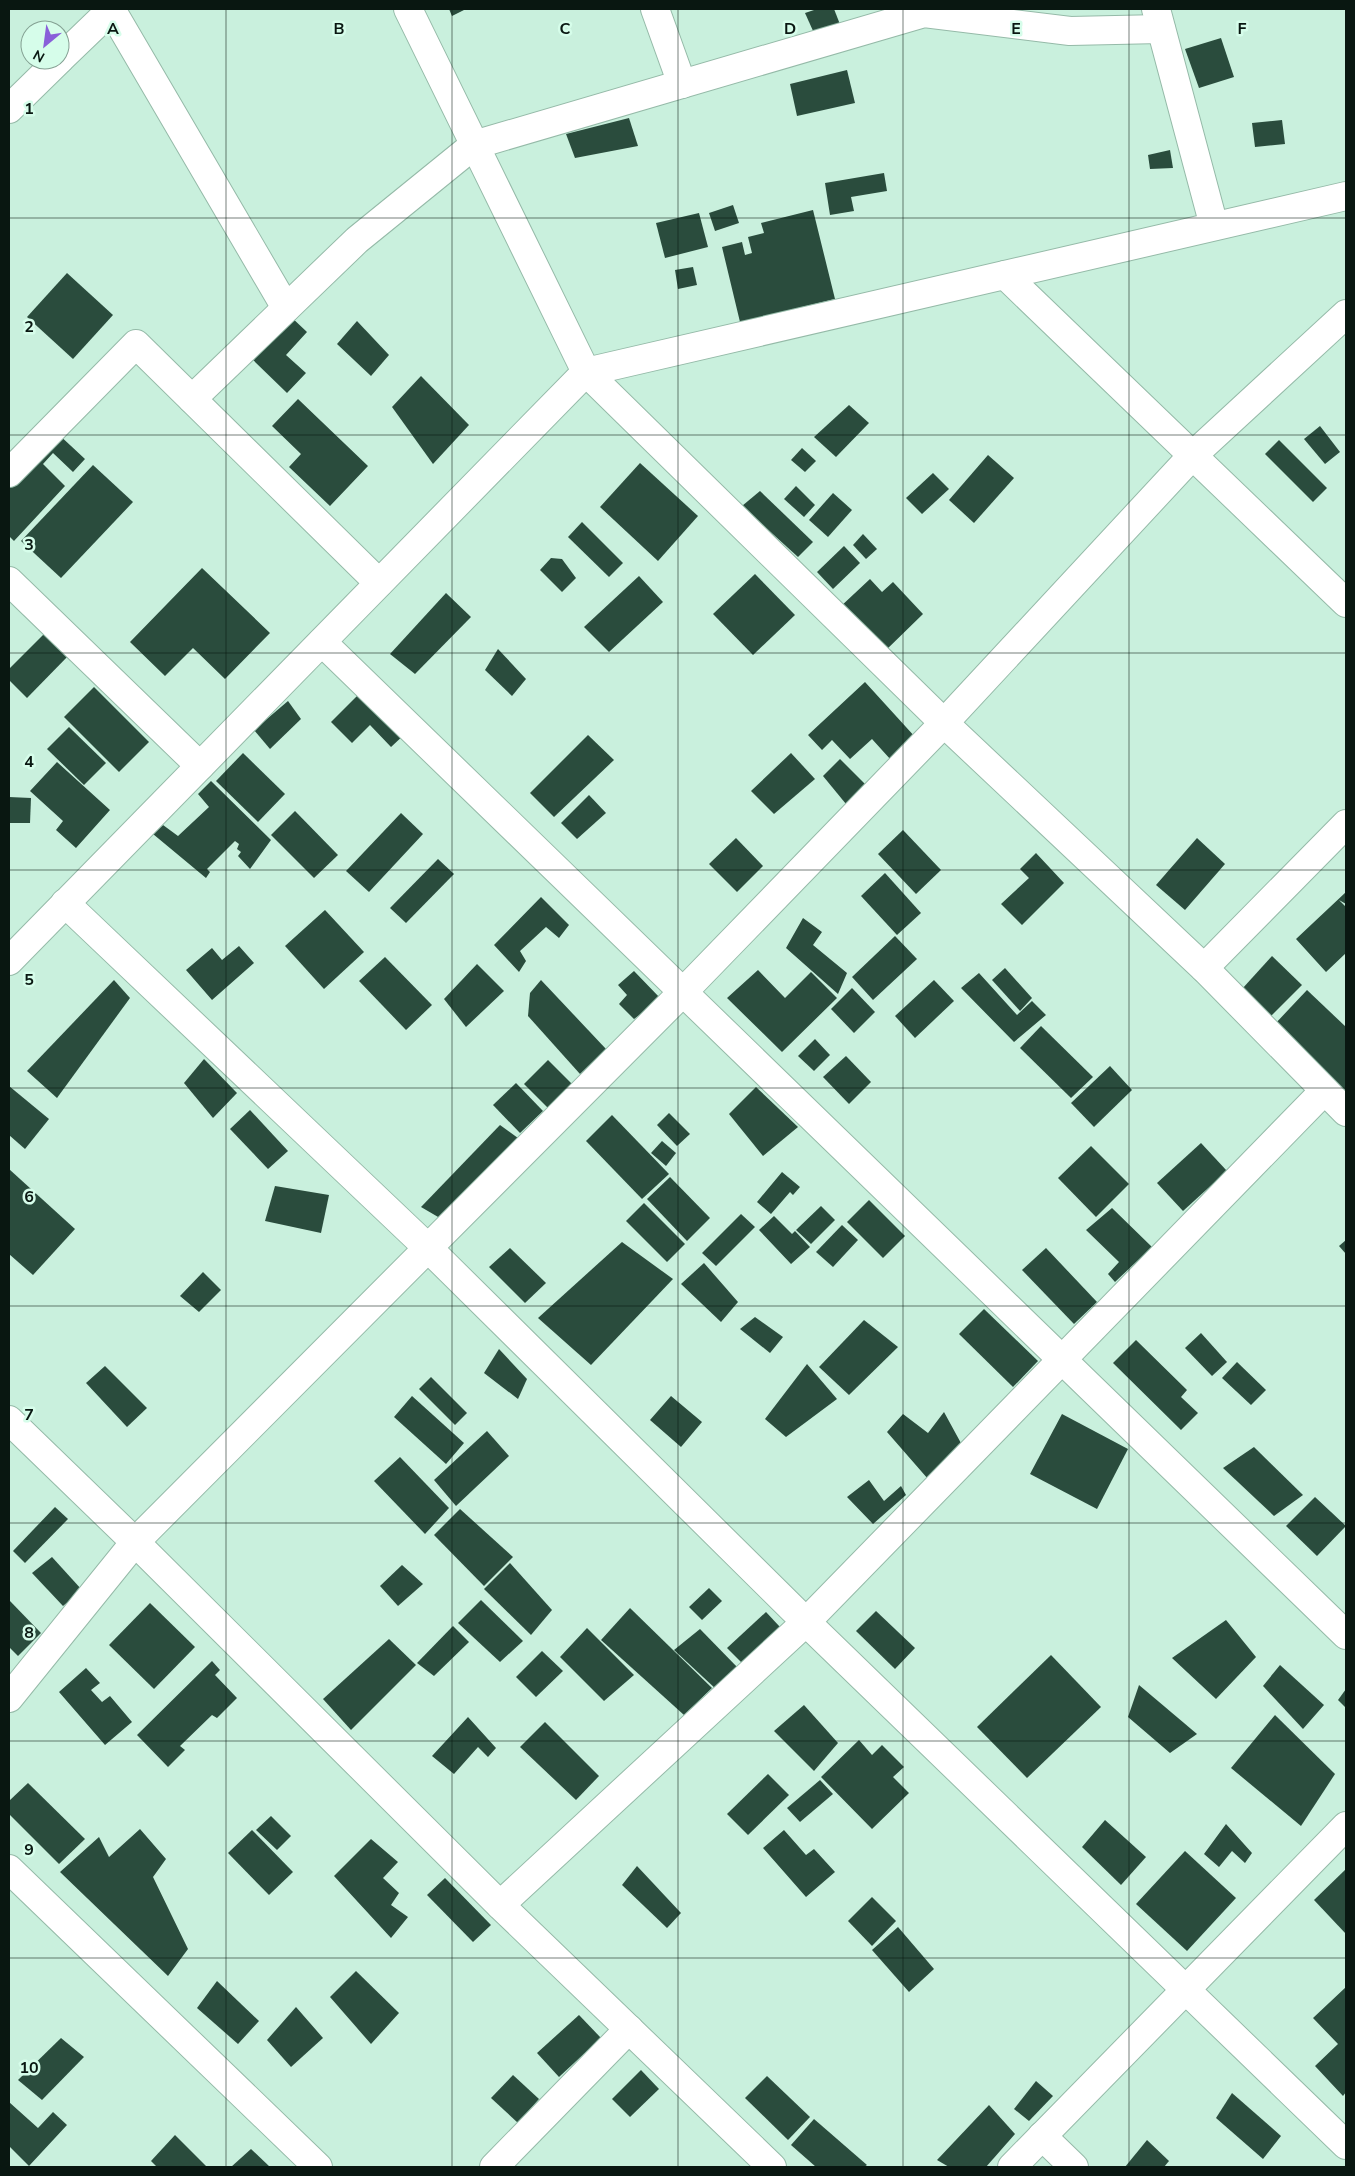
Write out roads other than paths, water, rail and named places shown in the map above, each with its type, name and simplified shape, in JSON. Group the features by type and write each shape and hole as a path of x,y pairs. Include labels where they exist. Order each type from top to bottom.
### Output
{"street":[{"path":"70,50 111,9 286,308"},
{"path":"408,9 586,372 944,723 1204,968 1346,1112"},
{"path":"655,9 682,84"},
{"path":"192,399 358,240 474,145 923,11 1070,31 1158,19 1214,226"},
{"path":"9,108 49,70"},
{"path":"9,961 586,372 1346,196"},
{"path":"1005,275 1346,603"},
{"path":"9,1698 136,1542 684,991 944,723 1192,456 1346,314"},
{"path":"9,472 136,344 379,583"},
{"path":"9,581 200,766"},
{"path":"322,642 1346,1635"},
{"path":"1204,968 1346,824"},
{"path":"65,903 429,1249 806,1622 1346,2145"},
{"path":"500,1905 806,1622 1324,1091"},
{"path":"9,1420 136,1542 500,1905 772,2167"},
{"path":"1012,2167 1346,1826"},
{"path":"9,1869 308,2164"},
{"path":"494,2167 629,2029"},
{"path":"1042,2136 1074,2167"}]}
